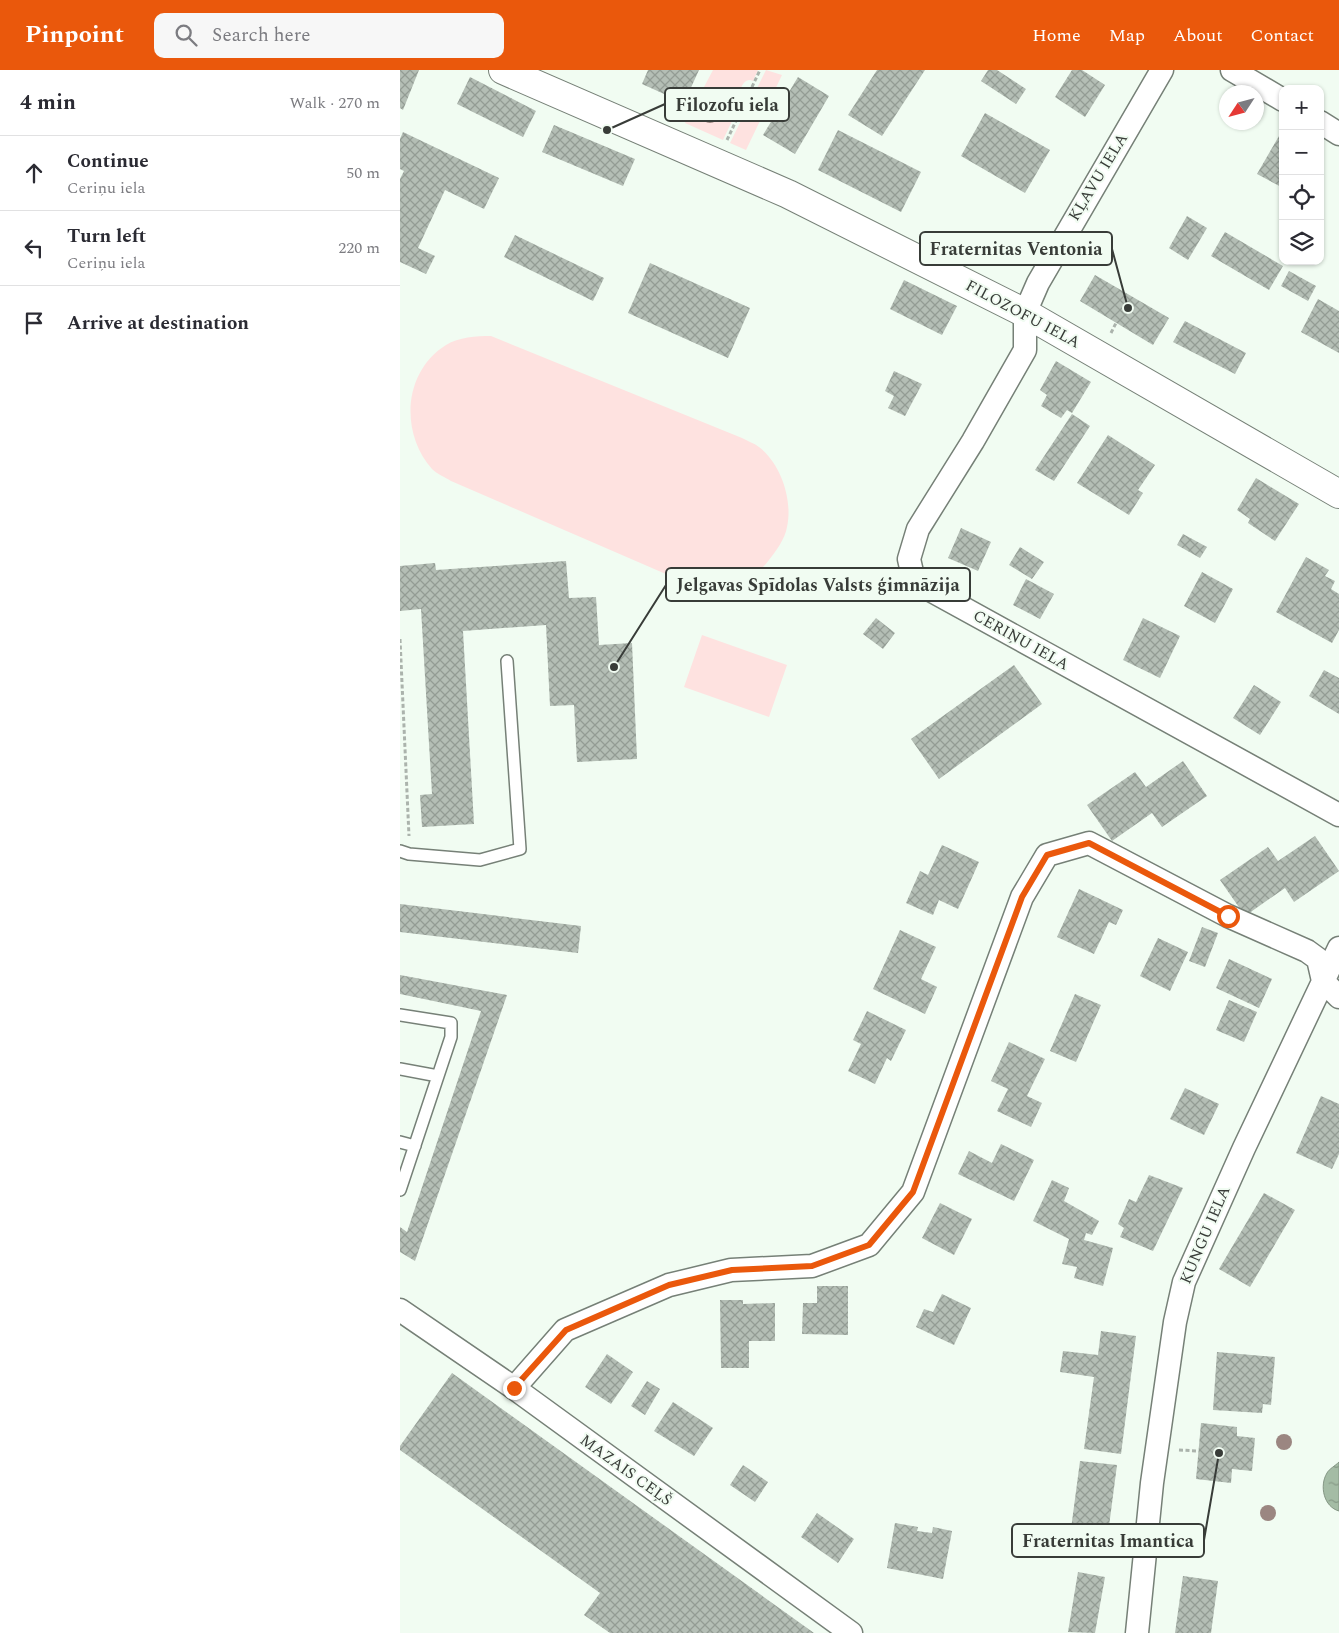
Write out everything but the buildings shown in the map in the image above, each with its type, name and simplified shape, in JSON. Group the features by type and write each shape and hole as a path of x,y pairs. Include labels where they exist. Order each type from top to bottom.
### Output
{"street":[{"name":"FILOZOFU IELA","path":"503,70 788,194 1025,313 1339,494"},
{"name":"KĻAVU IELA","path":"1025,313 1038,283 1063,238 1162,70"},
{"path":"1232,70 1279,98"},
{"path":"1324,125 1339,134"},
{"name":"CERIŅU IELA","path":"1025,313 1025,350 973,441 918,529 909,559 914,581 1339,815"},
{"path":"514,1388 566,1330 669,1285 732,1270 812,1266 869,1245 913,1192 1022,897 1047,855 1089,843 1228,916 1307,951 1318,959 1323,981 1339,997"},
{"name":"KUNGU IELA","path":"1137,1633 1152,1483 1175,1322 1184,1282 1205,1232 1339,948"},
{"name":"MAZAIS CEĻŠ","path":"400,1310 514,1388 851,1633"}],"lane":[{"path":"405,853 480,860 520,849 507,661"},
{"path":"400,1015 452,1023 451,1037 400,1190"},
{"path":"400,1069 438,1076"},
{"path":"400,1142 415,1146"}],"path":[{"path":"727,140 760,70"},
{"path":"400,639 405,853"}],"shaded area":[{"path":"713,70 758,70 753,81 747,81 741,88 744,96 723,140 685,123"},
{"path":"766,70 782,75 746,150 730,143"},
{"path":"491,336 742,438 759,447 767,454 779,473 787,494 788,517 786,531 780,545 769,560 748,579 734,585 711,587 682,581 451,481 434,471 422,454 415,438 411,421 414,387 421,371 432,357 446,345 462,339"},
{"path":"702,635 787,665 769,717 684,687"}],"water":[{"path":"1339,1462 1339,1511 1334,1509 1327,1501 1324,1495 1323,1484 1329,1470"}],"place":[{"name":"Filozofu iela","path":"607,130"},
{"name":"Fraternitas Ventonia","path":"1128,308"},
{"name":"Jelgavas Spīdolas Valsts ģimnāzija","path":"614,667"},
{"name":"Fraternitas Imantica","path":"1219,1453"}],"route":[{"path":"514,1388 566,1330 669,1285 732,1270 812,1266 869,1245 913,1192 1022,897 1047,855 1089,843 1228,916"}]}
